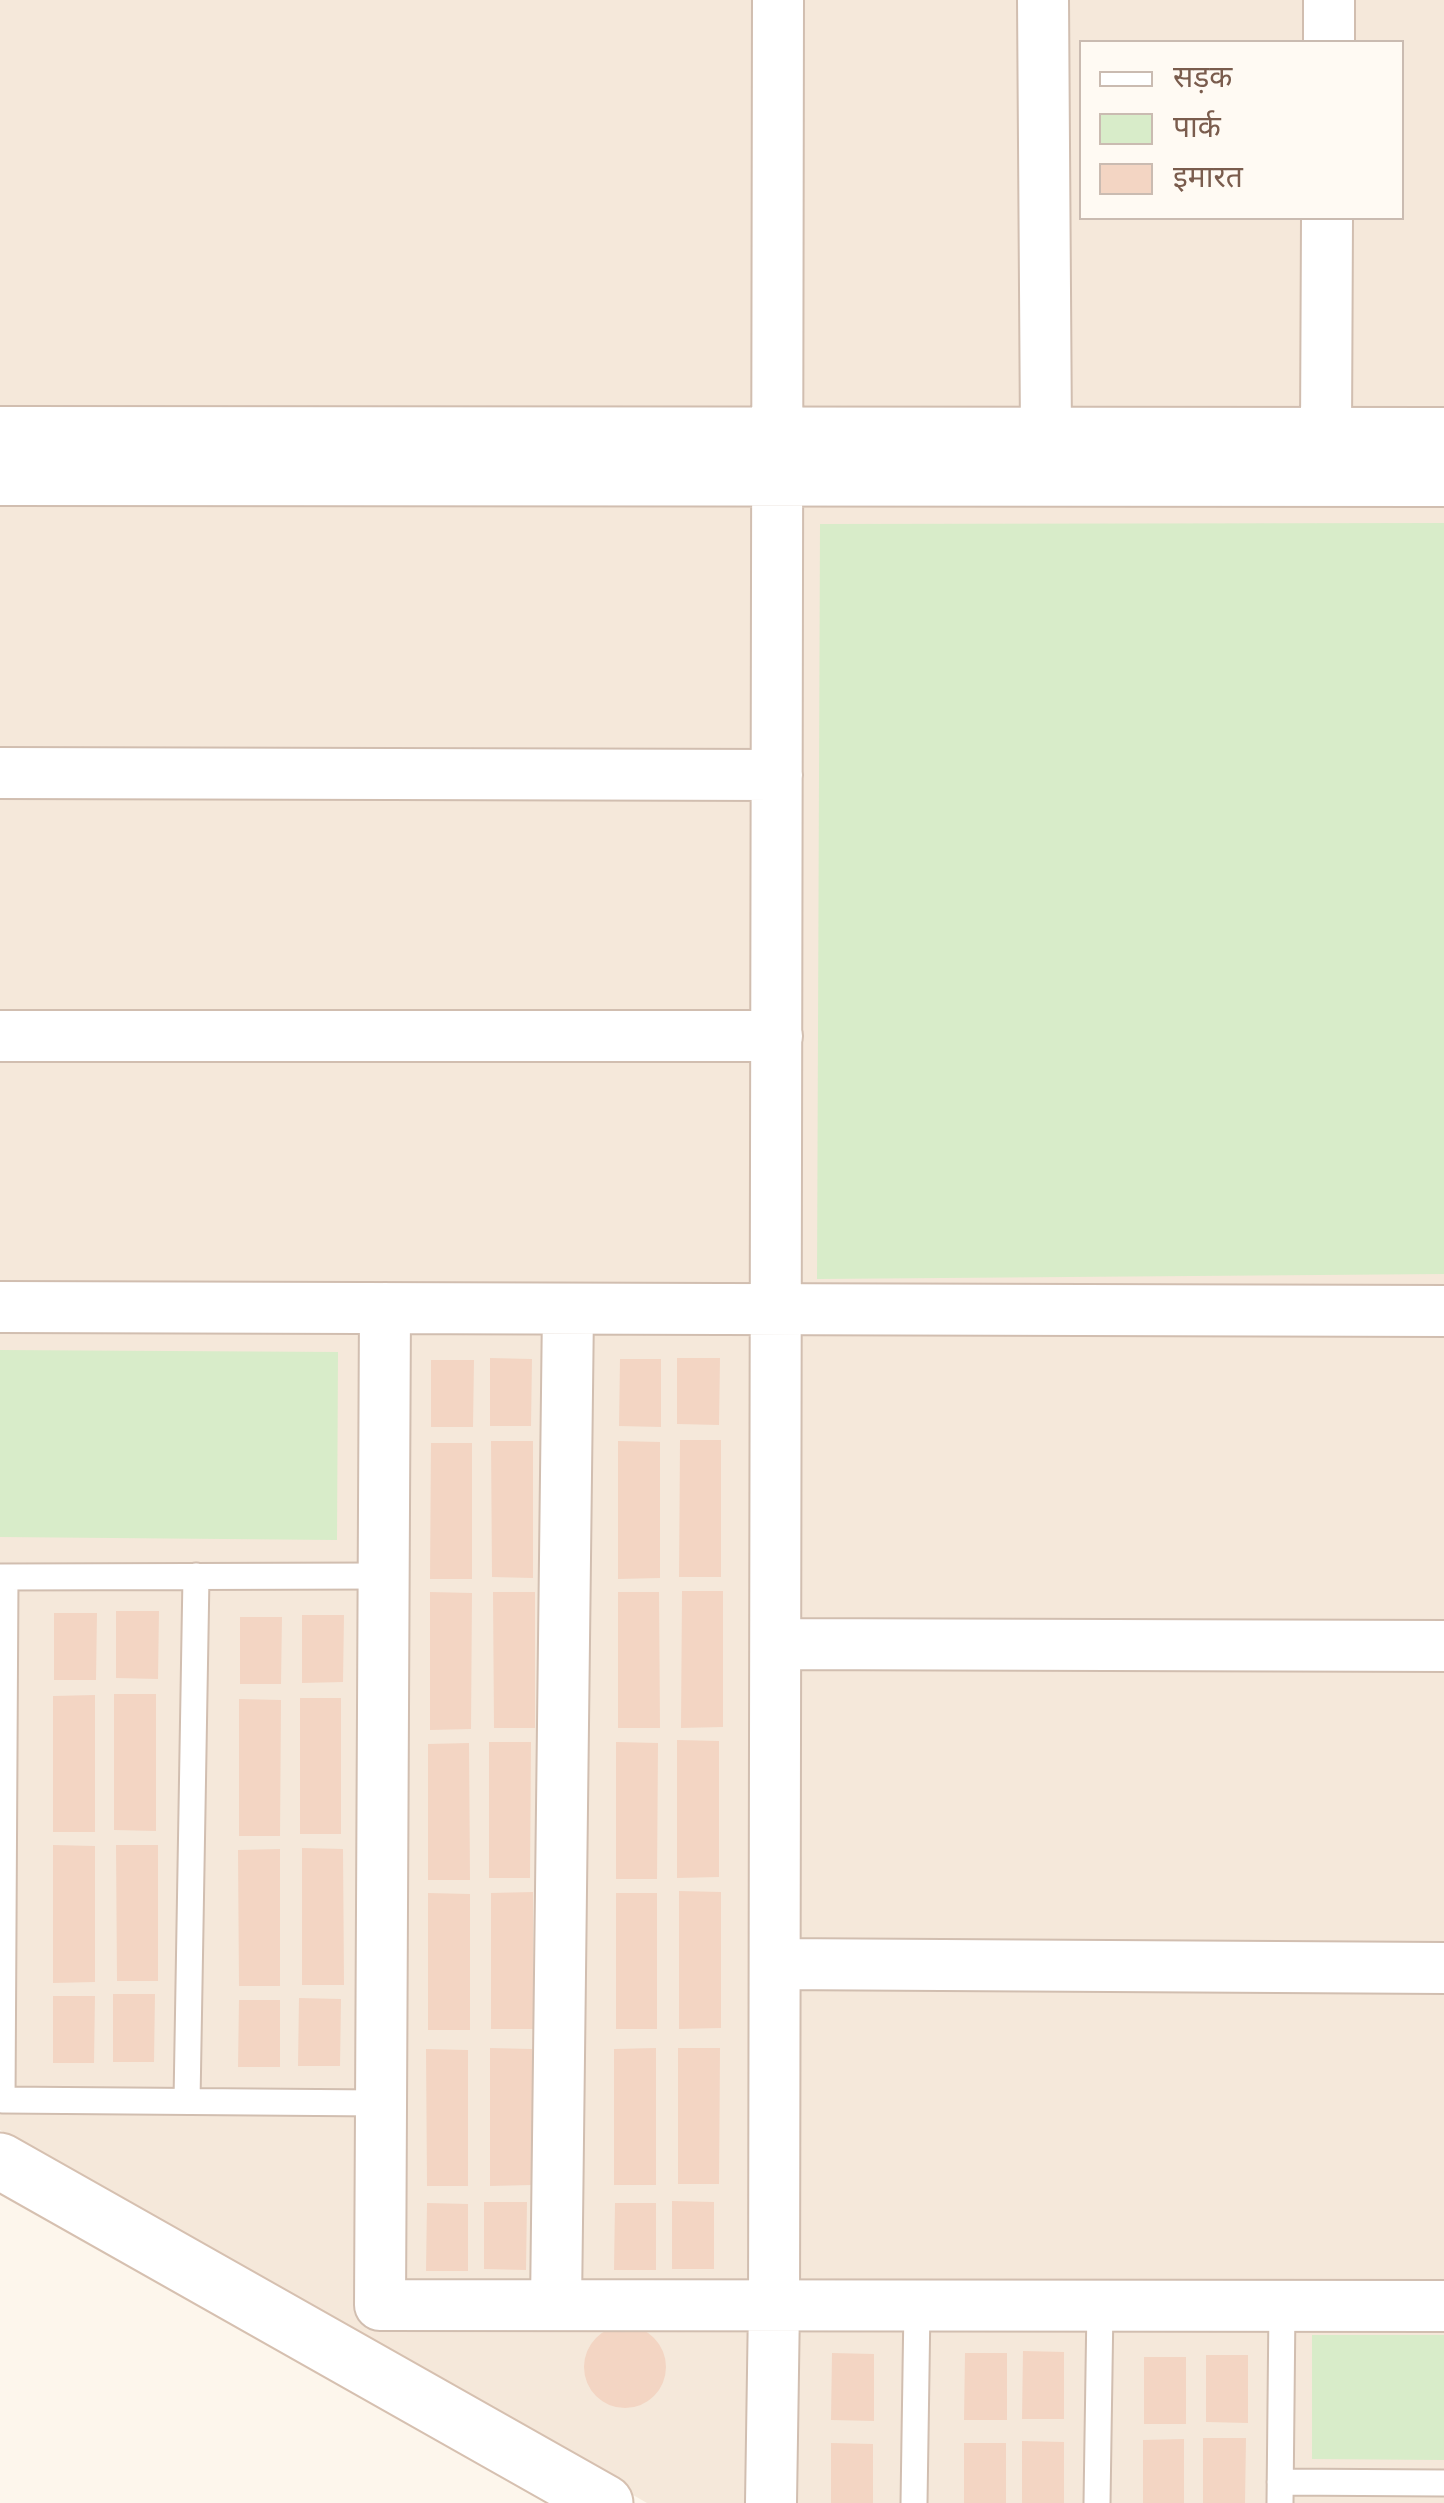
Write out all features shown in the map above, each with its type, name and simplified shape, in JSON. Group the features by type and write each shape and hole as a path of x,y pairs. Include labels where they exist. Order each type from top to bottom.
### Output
{"street":[{"path":"771,2503 778,0"},
{"path":"1043,0 1046,433"},
{"path":"1329,0 1329,40"},
{"path":"1326,432 1328,220"},
{"path":"0,432 1444,481"},
{"path":"0,480 778,457 1046,433 1444,432"},
{"path":"0,772 777,775"},
{"path":"0,1036 776,1036"},
{"path":"0,1307 1444,1311"},
{"path":"385,1308 380,2305 1444,2306"},
{"path":"556,2305 568,1309"},
{"path":"776,1644 1444,1646"},
{"path":"775,1964 1444,1968"},
{"path":"0,2161 605,2503"}],"lane":[{"path":"187,2102 196,1576"},
{"path":"380,2102 2,2100 3,1577 384,1576"},
{"path":"914,2503 917,2306"},
{"path":"1097,2503 1100,2306"},
{"path":"1282,2306 1280,2492 1444,2483"}],"shaded area":[{"path":"0,0 1444,0 1444,2503 647,2503 0,2130"}],"green space":[{"path":"1444,523 1444,1274 817,1279 820,524"},
{"path":"0,1350 338,1352 337,1540 0,1537"},
{"path":"1312,2335 1444,2335 1444,2460 1312,2459"}],"building":[{"path":"490,1358 532,1359 531,1426 490,1426"},
{"path":"677,1358 720,1358 719,1425 677,1424"},
{"path":"620,1359 661,1359 661,1427 619,1426"},
{"path":"431,1360 474,1360 473,1427 431,1427"},
{"path":"680,1440 721,1440 721,1577 679,1577"},
{"path":"491,1441 533,1441 533,1578 492,1577"},
{"path":"618,1441 660,1442 660,1578 618,1579"},
{"path":"431,1443 472,1443 472,1579 430,1579"},
{"path":"682,1591 723,1591 723,1727 681,1728"},
{"path":"430,1592 472,1593 471,1729 430,1730"},
{"path":"493,1592 535,1592 535,1728 494,1728"},
{"path":"618,1592 659,1592 660,1728 618,1728"},
{"path":"116,1611 159,1611 158,1679 116,1678"},
{"path":"54,1613 97,1613 96,1680 54,1680"},
{"path":"302,1615 344,1615 343,1682 302,1683"},
{"path":"240,1617 282,1617 281,1684 240,1684"},
{"path":"114,1694 156,1694 156,1831 114,1830"},
{"path":"95,1695 95,1832 53,1832 53,1696"},
{"path":"300,1698 341,1698 341,1834 300,1834"},
{"path":"239,1699 281,1700 280,1836 239,1836"},
{"path":"677,1740 719,1741 719,1877 677,1878"},
{"path":"489,1742 531,1742 530,1878 489,1878"},
{"path":"616,1742 658,1743 657,1879 616,1879"},
{"path":"469,1743 470,1880 428,1880 428,1744"},
{"path":"53,1845 95,1846 95,1982 53,1983"},
{"path":"116,1845 158,1845 158,1981 117,1981"},
{"path":"302,1848 343,1849 344,1985 302,1985"},
{"path":"280,1849 280,1986 239,1986 238,1850"},
{"path":"679,1891 721,1892 721,2028 679,2029"},
{"path":"533,1892 533,2029 491,2029 491,1893"},
{"path":"428,1893 470,1894 470,2030 428,2030"},
{"path":"616,1893 657,1893 657,2029 616,2029"},
{"path":"113,1994 155,1994 154,2062 113,2062"},
{"path":"53,1996 95,1996 94,2063 53,2063"},
{"path":"299,1998 341,1999 340,2066 298,2066"},
{"path":"239,2000 280,2000 280,2067 238,2067"},
{"path":"490,2048 532,2049 532,2185 490,2186"},
{"path":"656,2048 656,2185 614,2185 614,2049"},
{"path":"678,2048 720,2048 719,2184 678,2184"},
{"path":"426,2049 468,2050 468,2186 427,2186"},
{"path":"672,2201 714,2202 714,2269 672,2269"},
{"path":"484,2202 527,2202 526,2270 484,2269"},
{"path":"427,2203 468,2204 468,2271 426,2271"},
{"path":"615,2203 656,2203 656,2270 614,2270"},
{"path":"625,2326 641,2329 654,2338 663,2351 663,2383 654,2396 641,2405 625,2408 609,2405 596,2396 587,2383 584,2367 587,2351 596,2338 609,2329"},
{"path":"1023,2351 1064,2352 1064,2419 1022,2419"},
{"path":"832,2353 874,2354 874,2421 831,2420"},
{"path":"965,2353 1007,2353 1007,2420 964,2420"},
{"path":"1206,2355 1248,2355 1248,2423 1206,2422"},
{"path":"1144,2357 1186,2357 1186,2424 1144,2424"},
{"path":"1203,2438 1246,2438 1245,2503 1203,2503"},
{"path":"1184,2439 1184,2503 1143,2503 1143,2440"},
{"path":"1022,2441 1064,2442 1064,2503 1022,2503"},
{"path":"831,2443 873,2444 873,2503 831,2503"},
{"path":"964,2443 1006,2443 1006,2503 964,2503"}]}
